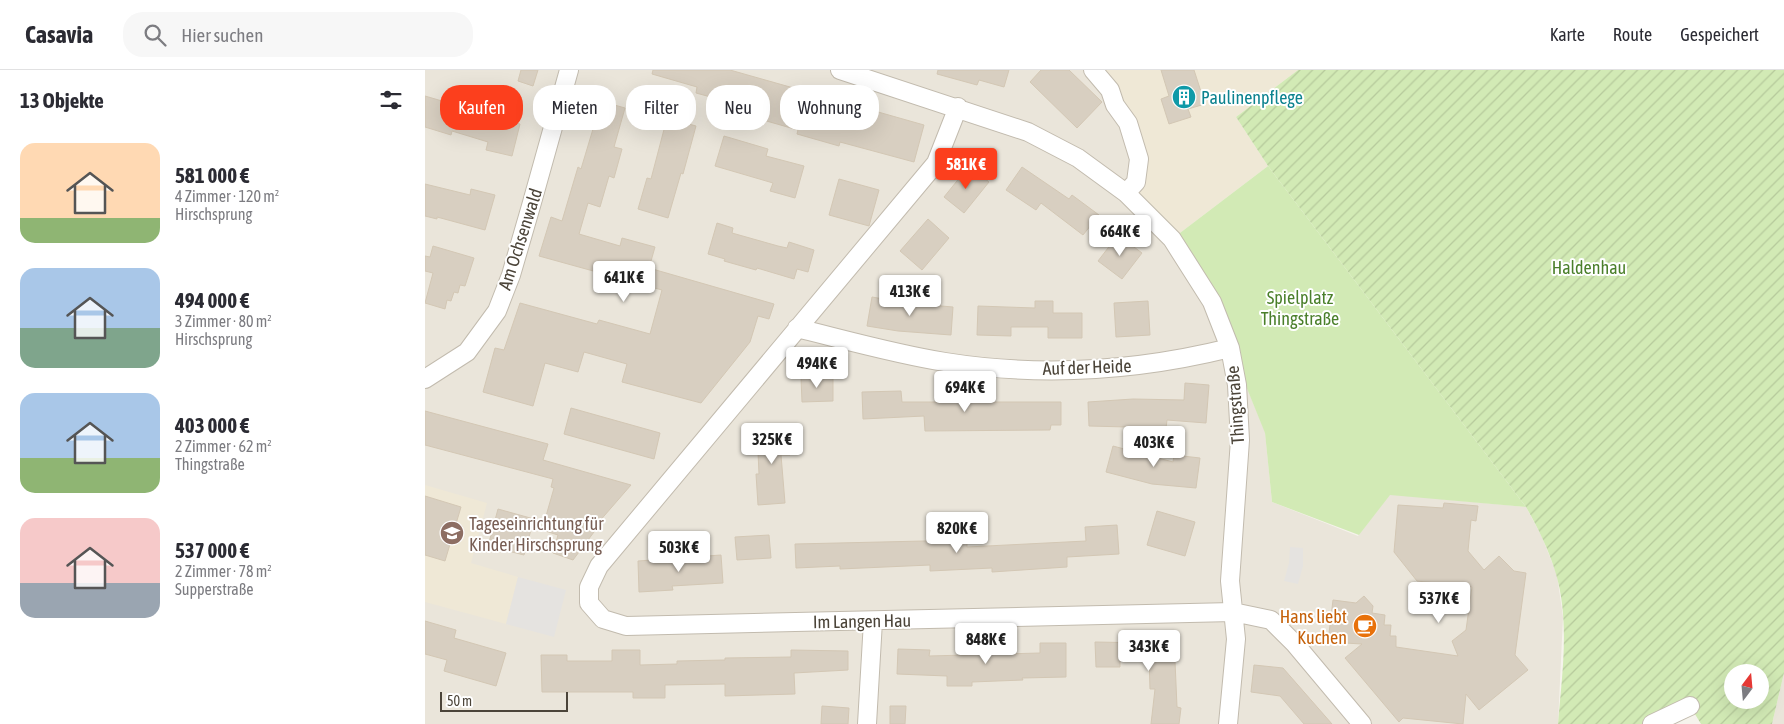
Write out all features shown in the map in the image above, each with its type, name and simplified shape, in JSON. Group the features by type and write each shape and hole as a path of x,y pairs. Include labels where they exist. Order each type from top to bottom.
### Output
{"street":[{"name":"Am Ochsenwald","path":"425,379 467,352 497,311 511,275 569,70"},
{"name":"Thingstraße","path":"840,70 958,107 1032,134 1078,158 1127,193 1172,239 1211,302 1230,348 1237,385 1240,440 1230,581 1236,638 1228,724"},
{"path":"1093,70 1110,90 1115,105 1128,123 1139,159 1136,182 1127,193"},
{"path":"797,328 936,163 958,107"},
{"name":"Auf der Heide","path":"797,328 890,352 999,369 1127,367 1187,358 1230,348"},
{"name":"Im Langen Hau","path":"797,328 599,566 589,587 589,603 603,619 626,626 1233,612 1271,620 1295,644 1362,724"},
{"path":"867,724 873,621"},
{"path":"1651,724 1690,706"}],"shaded area":[{"path":"425,70 1093,70 1212,302 1265,432 1272,502 1358,536 1390,494 1526,507 1542,537 1557,575 1563,617 1558,724 425,724"},
{"path":"1093,70 1298,70 1236,117 1268,166 1172,239 1126,193 1139,159"},
{"name":"Tageseinrichtung für Kinder Hirschsprung","path":"425,485 487,503 471,563 518,577 506,624 425,602"},
{"path":"1290,547 1303,548 1303,566 1298,584 1284,581 1289,563"},
{"path":"518,577 566,590 554,637 506,624"},
{"path":"1784,673 1784,724 1772,724"}],"green space":[{"name":"Haldenhau","path":"1298,70 1784,70 1784,673 1772,724 1701,724 1690,706 1652,724 1558,724 1564,649 1563,611 1556,574 1547,548 1535,523 1526,507 1268,166 1236,117"},
{"name":"Spielplatz Thingstraße","path":"1268,166 1526,507 1390,495 1359,535 1272,502 1265,433 1212,302 1172,239"}],"building":[{"path":"521,70 538,70 533,86 518,81"},
{"path":"653,70 730,70 783,85 780,85 780,125 770,122 770,85 706,85 706,96 696,93 696,85 652,74"},
{"path":"938,70 1009,70 1004,87 979,80 977,85 937,74"},
{"path":"1041,70 1069,70 1102,102 1077,128 1030,82"},
{"name":"Paulinenpflege","path":"1161,70 1194,70 1205,104 1188,109 1191,117 1169,124 1161,99 1169,96"},
{"path":"425,96 440,100 440,130 518,130 512,156 486,150 488,142 452,131 451,135 425,127"},
{"path":"616,105 625,108 614,147 622,149 614,178 609,176 600,207 588,203 579,234 620,246 622,238 655,247 649,268 774,304 769,319 758,316 750,342 701,403 622,382 627,364 584,352 578,372 545,363 533,406 483,392 495,348 504,350 520,303 597,324 599,320 650,334 662,290 539,256 551,217 562,221 578,167 581,169 593,130 616,130"},
{"path":"879,112 924,125 914,162 840,142 839,146 797,134 798,130 879,130"},
{"path":"664,130 695,130 668,218 638,209 647,178 651,179"},
{"path":"724,136 768,149 766,156 804,166 795,198 770,191 773,183 715,166"},
{"path":"969,166 989,182 964,213 944,197"},
{"path":"1022,167 1069,199 1072,195 1099,215 1083,235 1041,203 1036,210 1006,190"},
{"path":"839,179 879,190 869,226 829,215"},
{"path":"425,184 470,195 471,189 495,195 485,230 437,217 437,219 425,216"},
{"path":"928,219 949,238 922,270 900,251"},
{"path":"717,223 733,228 732,233 778,246 787,248 789,242 814,250 808,272 797,269 794,279 724,261 725,259 708,254"},
{"path":"1118,235 1142,253 1122,279 1098,261"},
{"path":"433,246 474,258 465,286 460,285 458,293 454,292 451,301 447,300 445,309 425,303 433,273 425,271 425,256 430,257"},
{"path":"872,297 906,303 953,307 951,335 898,331 867,326"},
{"path":"1035,301 1053,301 1053,313 1082,313 1082,338 1048,338 1048,327 1011,327 1011,336 977,335 978,306 1035,308"},
{"path":"1148,301 1150,335 1116,337 1114,303"},
{"path":"833,377 833,401 802,402 801,378"},
{"path":"1185,383 1209,385 1206,423 1167,420 1166,428 1089,426 1088,402 1133,399 1184,400"},
{"path":"901,391 902,402 1061,402 1061,425 1051,425 1050,430 925,431 924,416 863,419 862,392"},
{"path":"571,408 660,433 654,459 564,434"},
{"path":"425,411 548,444 543,460 631,485 598,523 600,524 573,560 553,553 558,535 542,530 554,488 551,487 553,479 425,445"},
{"path":"789,429 790,455 781,455 785,503 758,505 756,474 759,474 757,430"},
{"path":"1113,446 1173,462 1174,455 1200,458 1196,488 1152,484 1106,472"},
{"path":"425,496 461,507 445,561 425,555"},
{"path":"1444,503 1478,506 1476,521 1471,520 1468,551 1484,570 1499,556 1514,571 1526,573 1515,655 1528,670 1479,710 1466,694 1463,724 1403,718 1399,722 1345,658 1362,644 1328,642 1333,600 1356,603 1364,596 1373,606 1372,613 1385,615 1384,625 1391,625 1390,636 1396,636 1396,647 1458,656 1452,641 1466,630 1472,587 1417,581 1394,552 1398,505 1443,508"},
{"path":"498,509 534,519 524,555 488,546"},
{"path":"1157,511 1195,522 1185,556 1147,545"},
{"path":"1117,525 1119,554 1067,557 1067,567 992,572 992,568 930,571 930,565 840,569 840,566 796,568 795,544 967,540 967,547 1086,541 1085,527"},
{"path":"769,535 771,558 737,560 735,537"},
{"path":"721,555 723,583 672,586 673,590 639,592 638,561"},
{"path":"425,621 456,630 454,638 506,653 496,686 444,671 447,660 425,654"},
{"path":"1174,638 1177,707 1181,708 1179,724 1151,724 1155,689 1150,689 1149,658 1120,659 1120,667 1096,667 1095,642 1148,643 1148,639"},
{"path":"1040,643 1066,643 1066,677 1022,678 1023,680 972,682 972,686 947,686 947,676 897,674 898,649 930,650 929,656 1040,653"},
{"path":"612,650 640,650 640,665 677,664 677,661 725,660 725,658 791,657 791,650 848,651 848,670 794,673 795,694 725,696 725,684 665,685 665,698 633,698 633,692 542,692 541,655 567,655 567,661 612,661"},
{"path":"1254,665 1283,668 1332,724 1304,724 1280,696 1251,692"},
{"path":"822,706 849,708 848,724 821,724"},
{"path":"890,706 906,706 905,724 890,724"}],"place":[{"name":"Paulinenpflege","path":"1184,97"},
{"name":"Tageseinrichtung für Kinder Hirschsprung","path":"452,533"},
{"name":"Hans liebt Kuchen","path":"1365,626"}]}
